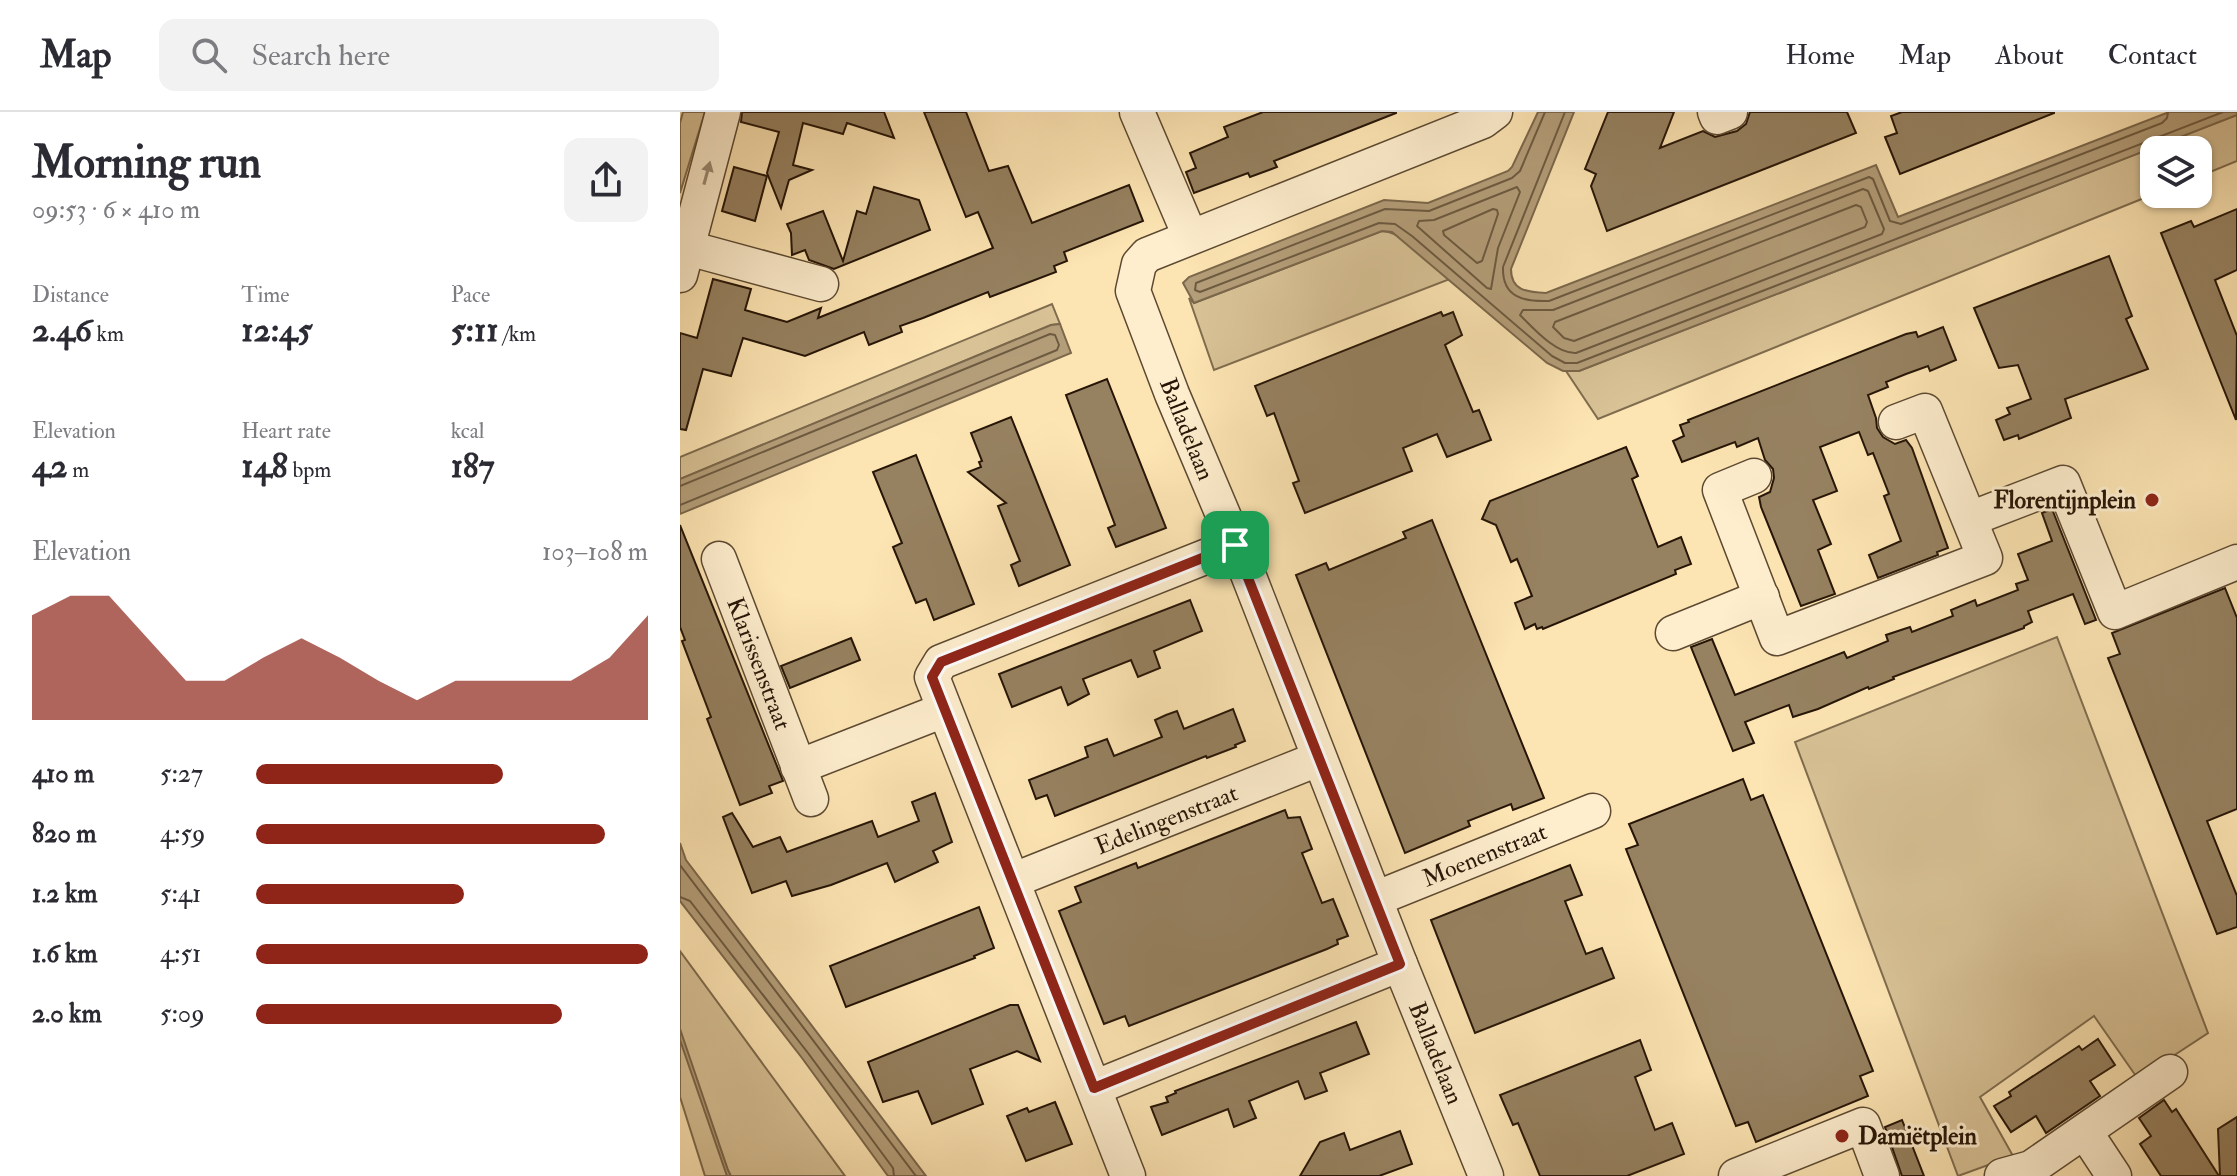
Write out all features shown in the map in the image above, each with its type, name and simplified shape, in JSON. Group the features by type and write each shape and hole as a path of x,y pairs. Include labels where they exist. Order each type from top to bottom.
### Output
{"street":[{"path":"723,112 684,261 821,284"},
{"path":"1137,112 1190,236"},
{"name":"Balladelaan","path":"1485,1176 1133,291 1139,264 1147,255 1483,121 1495,112"},
{"path":"1715,112 1717,117 1730,112"},
{"path":"1754,476 1720,490 1777,638 1985,558 1925,411 1896,422"},
{"path":"1970,519 2063,483 2115,612 2237,562"},
{"path":"1128,1176 932,677 941,662 1235,545"},
{"name":"Klarissenstraat","path":"719,559 811,799"},
{"path":"1673,633 1762,597"},
{"path":"798,767 944,710"},
{"name":"Edelingenstraat","path":"1014,880 1318,759"},
{"name":"Moenenstraat","path":"1375,899 1593,811"},
{"path":"1094,1088 1400,964"},
{"path":"2002,1176 2031,1168 2170,1072"},
{"path":"1743,1174 1863,1125 1882,1176"},
{"path":"2085,1132 2114,1176"}],"shaded area":[{"path":"683,112 705,112 680,193 680,123"},
{"path":"2237,115 2237,161 2212,171 2212,136 2183,136"},
{"path":"2140,153 2140,200 1598,419 1566,371 1579,371"},
{"path":"1382,231 1409,243 1450,279 1214,370 1189,298 1194,303"},
{"path":"1052,304 1060,324 1051,325 680,479 680,457"},
{"path":"2057,637 2208,1033 2138,1079 2094,1016 1980,1097 2013,1156 1958,1176 1795,742"},
{"path":"680,951 845,1176 705,1176 680,1097"}],"water":[{"path":"1538,112 1574,112 1511,269 1514,282 1521,289 1546,293 1876,165 1898,217 2169,112 2237,112 2237,115 2183,136 2140,136 2140,153 1579,371 1563,371 1547,363 1392,232 1382,231 1194,303 1183,283 1189,277 1384,200 1428,203 1512,167"},
{"path":"1060,324 1071,353 680,514 680,479 1051,325"},
{"path":"680,843 686,860 926,1176 888,1176 802,1058 680,901"},
{"path":"680,1029 731,1176 727,1176 680,1040"}],"building":[{"path":"742,112 884,112 894,138 847,123 843,134 803,123 793,165 812,170 789,180 781,208 767,173 779,132 741,122"},
{"path":"924,112 966,112 989,171 1008,166 1032,223 1129,185 1143,221 1064,252 1067,261 1054,266 1056,272 990,297 988,292 900,326 902,332 869,345 864,332 805,356 743,338 731,376 703,369 686,430 680,429 680,333 697,338 713,279 751,289 745,310 787,322 821,308 818,318 993,248 978,212 966,217"},
{"path":"1263,112 1396,113 1274,161 1277,167 1250,177 1248,173 1194,193 1186,172 1196,168 1190,153 1228,137 1224,127"},
{"path":"1608,112 1674,112 1660,148 1703,131 1715,137 1737,131 1746,124 1750,112 1847,112 1856,133 1607,231 1591,186 1596,174 1585,169"},
{"path":"1902,112 2054,113 1900,174 1885,137 1897,133 1891,116"},
{"path":"734,167 767,176 755,221 722,211"},
{"path":"874,187 919,200 930,230 834,269 809,260 805,250 792,255 791,233 787,224 823,211 843,261 857,211 866,214"},
{"path":"2237,209 2237,270 2215,280 2237,336 2236,420 2161,233 2191,221 2194,227"},
{"path":"2109,256 2132,316 2126,319 2148,369 2065,399 2071,418 2019,439 2018,435 2004,440 1996,420 2010,414 2007,408 2031,399 2018,365 1999,368 1974,308"},
{"path":"1441,312 1443,316 1453,312 1462,335 1445,345 1473,412 1479,410 1491,440 1447,457 1437,434 1403,448 1412,471 1305,513 1293,483 1299,481 1274,413 1267,416 1255,386"},
{"path":"1943,327 1956,360 1930,371 1928,366 1906,374 1886,382 1888,387 1868,395 1877,428 1883,437 1895,444 1906,440 1912,448 1948,548 1937,552 1938,555 1878,578 1869,555 1901,541 1884,496 1889,494 1873,453 1868,455 1859,432 1820,447 1837,491 1813,500 1831,544 1818,550 1835,594 1801,606 1761,507 1759,497 1770,492 1774,478 1773,469 1765,460 1758,438 1737,447 1735,442 1682,462 1673,441 1684,436 1680,425 1906,334 1916,332 1918,337"},
{"path":"1107,379 1166,528 1116,547 1108,528 1115,525 1066,395"},
{"path":"1011,417 1070,565 1019,586 1011,565 1020,561 998,506 1006,503 968,472 981,467 979,462 982,461 971,433"},
{"path":"1626,447 1638,476 1632,479 1658,547 1681,537 1691,564 1675,570 1676,574 1543,629 1537,629 1535,624 1525,629 1515,603 1532,596 1517,559 1511,562 1496,525 1482,519 1490,501"},
{"path":"916,455 974,604 934,620 926,599 916,603 893,547 902,543 873,472"},
{"path":"2052,509 2096,620 2085,624 2073,594 2028,611 2032,622 2024,628 1818,709 1793,717 1789,705 1745,722 1754,743 1733,751 1691,647 1712,639 1735,695 1844,652 1847,658 1888,641 1886,635 1910,627 1912,632 1953,616 1951,610 1975,600 1977,606 2018,590 2016,584 2028,580 2018,554 2052,541 2042,513"},
{"path":"1432,520 1544,798 1513,810 1511,804 1468,821 1470,826 1405,853 1296,575 1326,563 1329,570 1406,538 1403,532"},
{"path":"680,525 783,781 769,786 772,793 740,805 707,719 711,717 682,641 685,640 680,627"},
{"path":"2225,588 2237,618 2237,809 2207,821 2237,896 2237,927 2217,934 2108,658 2120,654 2112,633"},
{"path":"1190,600 1202,631 1154,651 1160,668 1138,677 1131,660 1083,679 1089,694 1068,705 1061,687 1012,707 999,674"},
{"path":"851,638 860,660 790,688 781,666"},
{"path":"1233,709 1245,741 1236,747 1055,816 1047,795 1036,799 1029,780 1088,757 1085,747 1107,739 1114,756 1162,737 1155,720 1166,715 1177,711 1184,729"},
{"path":"1743,779 1751,800 1763,795 1873,1071 1860,1076 1868,1096 1756,1142 1748,1122 1736,1126 1626,849 1638,845 1629,824"},
{"path":"935,793 952,842 933,851 938,862 895,882 887,863 831,885 792,896 786,881 752,893 723,817 732,813 753,847 780,837 787,852 872,821 878,837 919,821 912,802"},
{"path":"1285,810 1288,818 1300,817 1312,849 1302,853 1322,903 1333,899 1348,936 1327,949 1129,1026 1125,1016 1104,1024 1059,911 1081,902 1075,887 1136,863 1138,868"},
{"path":"1570,865 1582,895 1565,901 1586,954 1602,948 1614,978 1475,1033 1431,920"},
{"path":"979,907 994,948 846,1007 830,966"},
{"path":"1010,1005 1018,1005 1040,1061 1017,1051 970,1069 983,1104 932,1124 918,1091 883,1102 868,1062"},
{"path":"1356,1022 1369,1054 1320,1073 1327,1091 1305,1099 1298,1081 1249,1101 1256,1118 1234,1127 1228,1109 1162,1135 1151,1107 1168,1102 1166,1097 1175,1091"},
{"path":"2098,1039 2115,1065 2090,1081 2100,1096 2046,1133 2036,1116 2011,1132 1994,1106 2011,1096 2009,1092 2079,1046 2082,1050"},
{"path":"1640,1040 1651,1070 1635,1077 1655,1130 1672,1123 1684,1154 1627,1176 1540,1176 1518,1123 1513,1125 1500,1095"},
{"path":"2164,1100 2172,1112 2176,1109 2219,1176 2161,1176 2140,1144 2151,1136 2139,1118"},
{"path":"1055,1102 1072,1144 1026,1161 1007,1116"},
{"path":"2237,1117 2237,1176 2220,1176 2218,1129"},
{"path":"1902,1120 1924,1176 1902,1176 1885,1127"},
{"path":"1400,1131 1412,1164 1379,1176 1300,1176 1320,1142 1344,1133 1350,1150"}],"place":[{"name":"Florentijnplein","path":"2152,500"},
{"name":"Damiëtplein","path":"1842,1136"}],"route":[{"path":"1235,545 1400,964 1094,1088 932,677 941,662 1235,545"}]}
